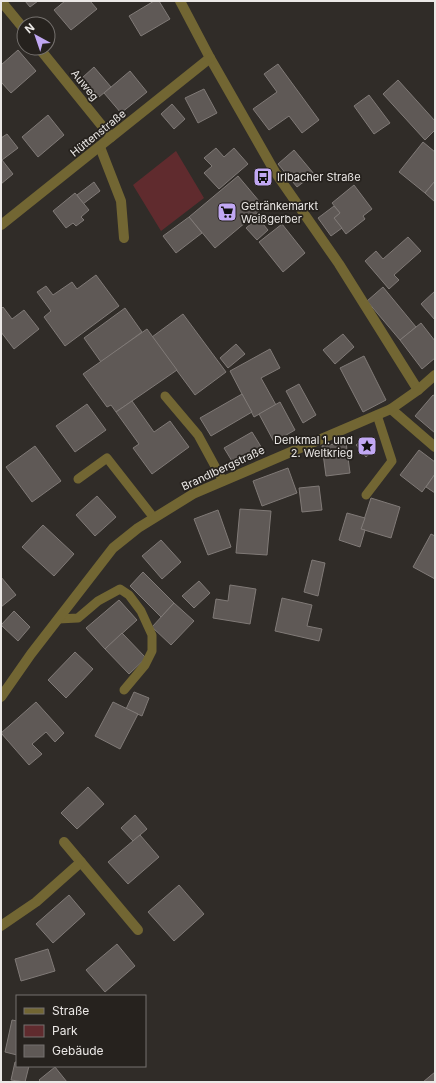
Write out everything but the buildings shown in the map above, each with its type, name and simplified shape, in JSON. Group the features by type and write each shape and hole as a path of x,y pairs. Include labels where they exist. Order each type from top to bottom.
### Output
{"street":[{"path":"1,1 16,19"},
{"path":"180,1 210,58 275,172 339,264 418,390"},
{"name":"Auweg","path":"46,56 112,137"},
{"name":"Hüttenstraße","path":"1,225 210,58"},
{"path":"100,147 121,201 124,238"},
{"name":"Brandlbergstraße","path":"1,697 58,619 113,548 138,528 193,494 391,409 418,390 435,375"},
{"path":"391,409 435,447"},
{"path":"64,842 138,930"},
{"path":"1,926 36,902 81,862"}],"lane":[{"path":"165,396 198,435 223,481"},
{"path":"366,495 392,461 377,415"},
{"path":"78,479 107,458 154,518"},
{"path":"58,619 78,618 98,601 120,589 129,595 141,611 152,635 152,651 145,665 124,690"}],"green space":[{"path":"176,151 204,198 161,231 133,185"}],"place":[{"name":"Irlbacher Straße","path":"263,177"},
{"name":"Getränkemarkt Weißgerber","path":"227,212"},
{"name":"Denkmal 1. und 2. Weltkrieg","path":"367,446"}]}
